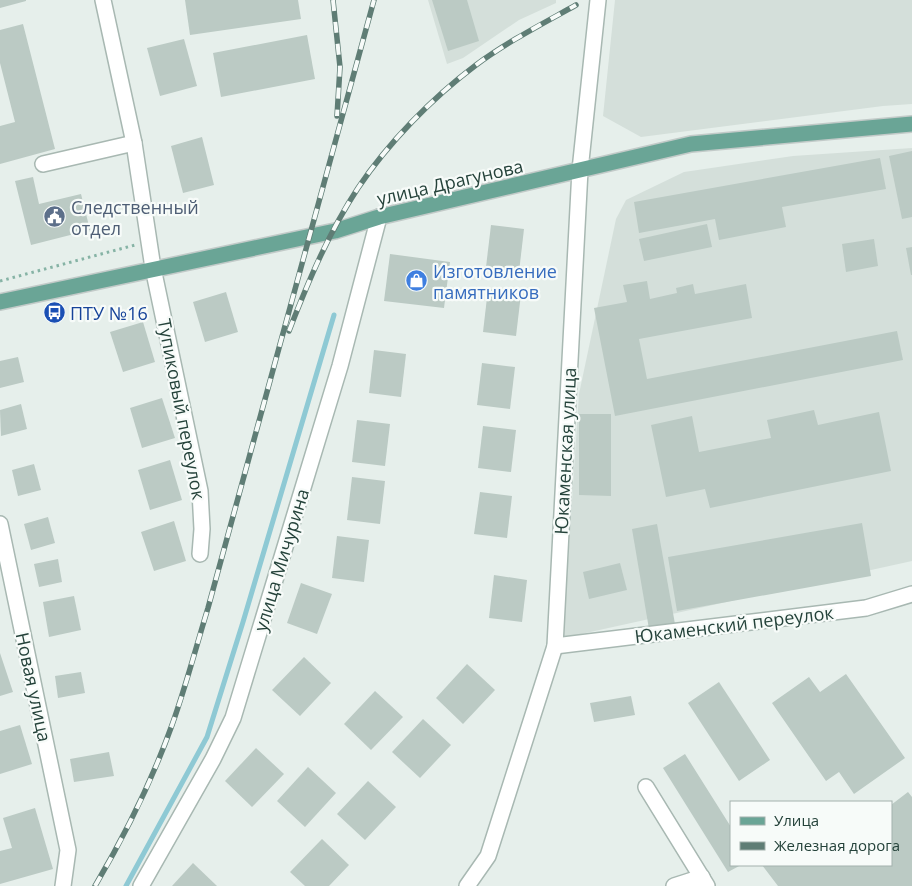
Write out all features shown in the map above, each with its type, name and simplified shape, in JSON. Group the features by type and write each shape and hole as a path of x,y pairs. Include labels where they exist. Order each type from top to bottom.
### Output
{"main road":[{"name":"улица Драгунова","path":"0,302 153,268 335,231 379,217 691,144 912,124"}],"street":[{"name":"Тупиковый переулок","path":"103,0 134,143 153,268 200,491 202,529 200,554"},
{"name":"Юкаменская улица","path":"466,886 488,856 555,646 580,170 598,0"},
{"path":"43,164 134,143"},
{"name":"улица Мичурина","path":"140,886 213,759 233,718 340,366 379,217"},
{"name":"Новая улица","path":"0,524 68,850 63,886"},
{"name":"Юкаменский переулок","path":"555,646 866,608 912,594"},
{"path":"646,787 704,882 674,886"}],"path":[{"path":"0,280 149,241"}],"shaded area":[{"path":"428,0 556,0 556,3 519,20 463,58 447,64"},
{"path":"615,0 912,0 912,104 883,106 641,137 603,116"},
{"path":"912,148 912,561 563,638 579,394 616,219 626,200 684,172 793,156"}],"building":[{"path":"0,0 26,0 26,1 0,8"},
{"path":"185,0 298,0 301,19 190,35"},
{"path":"432,0 467,0 479,41 448,51"},
{"path":"23,24 55,149 0,164 0,126 15,122 0,63 0,30"},
{"path":"307,35 315,79 221,97 213,53"},
{"path":"184,39 197,86 160,96 147,48"},
{"path":"202,137 214,185 183,193 171,146"},
{"path":"912,151 912,217 902,219 889,156"},
{"path":"880,158 886,189 782,207 786,227 719,240 715,219 639,233 634,202"},
{"name":"Следственный отдел","path":"33,177 39,204 81,194 90,230 31,245 15,181"},
{"path":"707,224 712,247 644,261 639,239"},
{"path":"491,225 524,229 519,272 486,267"},
{"path":"874,239 878,266 846,272 842,244"},
{"path":"912,247 912,275 911,275 906,248"},
{"name":"Изготовление памятников","path":"390,254 450,262 444,308 384,301"},
{"path":"647,281 650,299 677,293 676,288 693,284 695,294 746,284 752,318 639,339 647,379 897,331 903,360 615,416 594,308 627,302 623,285"},
{"path":"488,289 521,294 516,336 483,332"},
{"path":"226,292 238,332 205,342 193,302"},
{"path":"143,322 155,362 123,372 110,332"},
{"path":"374,350 406,354 401,397 369,393"},
{"path":"18,357 24,382 0,388 0,361"},
{"path":"482,363 515,367 510,409 477,405"},
{"path":"162,398 175,438 142,448 130,408"},
{"path":"21,404 27,429 1,436 0,410"},
{"path":"814,410 818,425 879,412 891,471 710,508 705,489 666,497 651,425 692,416 699,452 771,438 767,420"},
{"path":"579,414 611,414 611,496 579,495"},
{"path":"357,420 390,424 385,466 352,462"},
{"path":"483,426 516,430 511,472 478,468"},
{"path":"170,460 182,500 150,510 138,470"},
{"path":"34,464 41,490 18,496 12,470"},
{"path":"352,477 385,481 380,524 347,520"},
{"path":"480,492 512,496 507,538 474,534"},
{"path":"48,517 55,543 31,550 24,524"},
{"path":"174,521 186,561 154,571 141,532"},
{"path":"862,523 871,576 677,611 668,557"},
{"path":"657,524 675,624 649,629 632,529"},
{"path":"337,536 369,540 364,582 332,578"},
{"path":"58,559 62,582 39,587 34,564"},
{"path":"620,563 627,590 589,599 583,572"},
{"path":"494,575 527,580 522,622 489,618"},
{"path":"301,583 332,594 317,634 287,623"},
{"path":"74,596 81,630 49,637 43,602"},
{"path":"0,653 13,692 0,696"},
{"path":"304,657 331,683 300,716 272,690"},
{"path":"467,664 495,690 463,724 436,698"},
{"path":"81,672 85,693 58,698 55,676"},
{"path":"846,674 905,758 854,794 839,772 826,781 772,703 809,677 820,692"},
{"path":"719,682 770,760 739,781 688,703"},
{"path":"375,691 403,717 371,750 344,724"},
{"path":"631,696 635,715 594,722 590,703"},
{"path":"423,719 451,745 420,778 392,752"},
{"path":"20,725 32,764 0,774 0,731"},
{"path":"256,748 284,774 252,807 225,781"},
{"path":"109,752 114,776 74,782 70,759"},
{"path":"685,754 730,825 730,866 739,866 728,872 663,768"},
{"path":"308,767 336,793 305,827 277,801"},
{"path":"368,781 396,807 365,840 337,814"},
{"path":"908,792 912,797 912,886 778,886 763,866 892,866 892,804"},
{"path":"35,808 53,869 0,884 0,851 12,848 3,818"},
{"path":"322,839 349,865 329,886 305,886 290,872"},
{"path":"193,863 217,886 172,886"}],"waterway":[{"path":"126,886 207,737 334,315"}],"railway":[{"path":"333,0 340,67 337,116"},
{"path":"95,886 147,787 182,696 208,608 374,0"},
{"path":"289,331 328,240 347,205 370,171 397,138 443,92 476,65 512,41 576,5"}],"place":[{"name":"Следственный отдел","path":"55,217"},
{"name":"Изготовление памятников","path":"417,281"},
{"name":"ПТУ №16","path":"54,313"}]}
